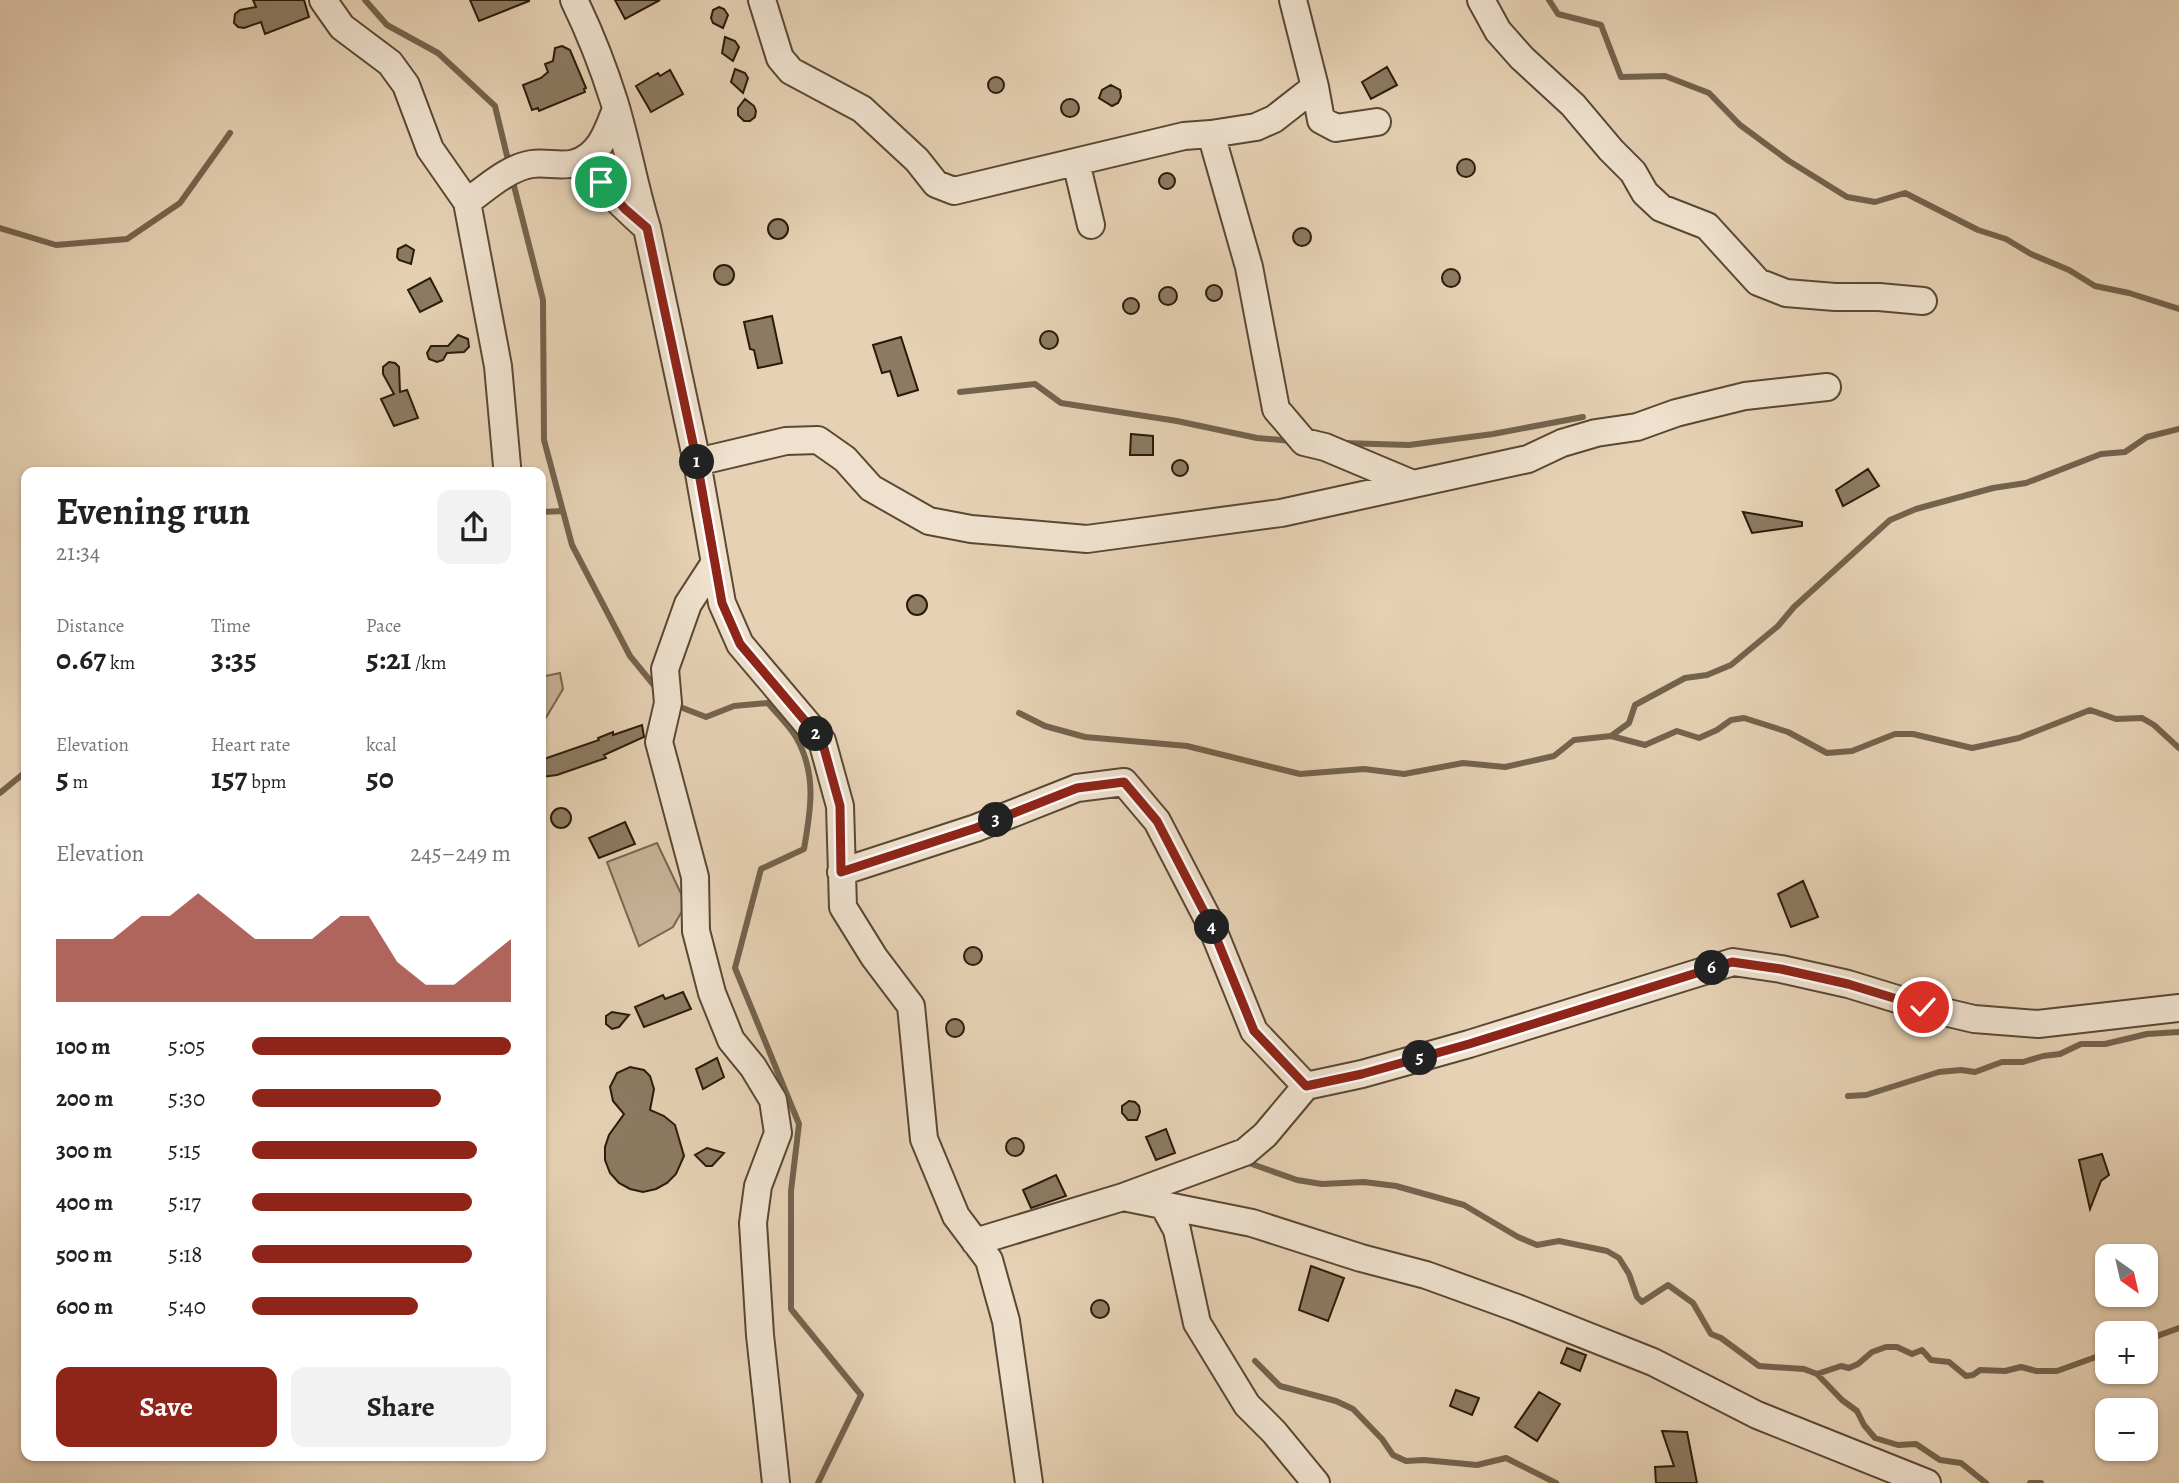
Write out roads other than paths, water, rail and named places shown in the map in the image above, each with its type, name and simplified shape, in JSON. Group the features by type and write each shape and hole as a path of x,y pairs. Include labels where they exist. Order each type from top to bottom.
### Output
{"street":[{"path":"323,0 342,27 390,63 406,85 430,149 467,202 498,366 507,466"},
{"path":"575,0 593,41 616,108 647,228 697,462 722,603 740,644 822,741 840,806 843,907 874,957 911,1006 923,1139 956,1216 989,1260 1006,1321 1029,1483"},
{"path":"762,0 780,58 791,71 862,109 918,160 936,184 954,191 1184,136 1256,127 1274,119 1315,87"},
{"path":"1293,0 1321,120 1336,128 1377,122"},
{"path":"1481,0 1498,31 1522,58 1573,104 1633,172 1645,193 1661,208 1707,226 1758,282 1786,293 1923,301"},
{"path":"467,202 511,173 530,164 575,163 590,154 604,141 616,108"},
{"path":"1211,134 1249,267 1276,409 1304,442 1325,447 1413,484"},
{"path":"1076,162 1091,225"},
{"path":"575,163 601,182 625,209 647,228"},
{"path":"697,462 786,441 818,440 845,459 871,488 929,521 971,529 1087,539 1281,513 1528,459 1562,443 1596,433 1637,427 1676,413 1745,396 1827,387"},
{"path":"714,564 688,604 665,669 668,703 659,742 695,877 696,932 712,993 731,1040 773,1100 778,1133 758,1186 753,1223 760,1335 776,1483"},
{"path":"841,872 976,828 1077,788 1124,782 1157,821 1211,925 1254,1031 1306,1086"},
{"path":"975,1242 1122,1197 1245,1152 1265,1135 1306,1086 1362,1074 1469,1044 1732,962 1781,969 1848,984 1974,1019 2038,1024 2179,1008"},
{"path":"1122,1197 1252,1223 1361,1258 1426,1275 1653,1362 1757,1415 1927,1483"},
{"path":"1164,1206 1177,1230 1197,1323 1247,1405 1274,1432 1316,1483"}],"waterway":[{"path":"365,0 387,25 438,53 495,106 509,164"},
{"path":"1549,0 1558,14 1601,25 1621,77 1665,76 1709,93 1740,125 1789,161 1847,197 1875,202 1905,193 1978,230 2006,239 2095,286 2129,293 2179,309"},
{"path":"0,228 56,245 127,239 180,203 230,133"},
{"path":"512,178 543,300 544,440 572,545 630,656 657,689"},
{"path":"960,392 1035,384 1061,403 1177,421 1257,438 1293,441"},
{"path":"1342,443 1409,445 1493,434 1583,417"},
{"path":"1019,713 1045,726 1085,737 1187,746 1300,774 1364,769 1404,774 1463,763 1505,767 1554,756 1574,740 1611,736 1629,723 1635,705 1685,678 1707,675 1731,665 1778,626 1794,607 1890,520 1916,509 1993,488 2026,483 2101,454 2125,452 2147,437 2179,429"},
{"path":"546,512 563,511"},
{"path":"675,705 706,717 734,706 768,703 796,737 803,751 810,778 809,820 804,849 761,869 735,968 799,1124 791,1191 791,1309 861,1395 818,1483"},
{"path":"1611,736 1645,745 1677,731 1699,738 1731,720 1744,718 1788,732 1827,753 1852,751 1895,734 1913,734 1972,748 2019,738 2090,710 2116,719 2142,718 2154,725 2179,748"},
{"path":"0,793 21,776"},
{"path":"1848,1096 1866,1095 1939,1072 1975,1072 2002,1062 2023,1062 2060,1054 2081,1044 2105,1044 2147,1034 2179,1032"},
{"path":"1246,1162 1297,1180 1322,1184 1364,1182 1396,1186 1464,1205 1518,1237 1537,1245 1559,1241 1607,1251 1619,1258 1629,1274 1637,1297 1642,1302 1668,1285 1693,1303 1711,1334 1721,1338 1759,1366 1804,1369 1817,1374 1841,1366 1849,1368 1872,1352 1886,1347 1897,1347 1912,1354 1922,1350 1931,1360 1949,1362 1966,1376 1980,1370 2005,1371 2021,1367 2036,1371 2057,1371 2095,1357"},
{"path":"2158,1336 2179,1328"},
{"path":"1255,1361 1280,1386 1336,1401 1353,1409 1382,1439 1393,1455 1406,1461 1477,1465 1506,1458 1556,1483"},
{"path":"1817,1374 1842,1400 1857,1411 1875,1438 1898,1445 1916,1444 1940,1460 1961,1463 1986,1483"},
{"path":"2030,1483 2041,1483"}]}
